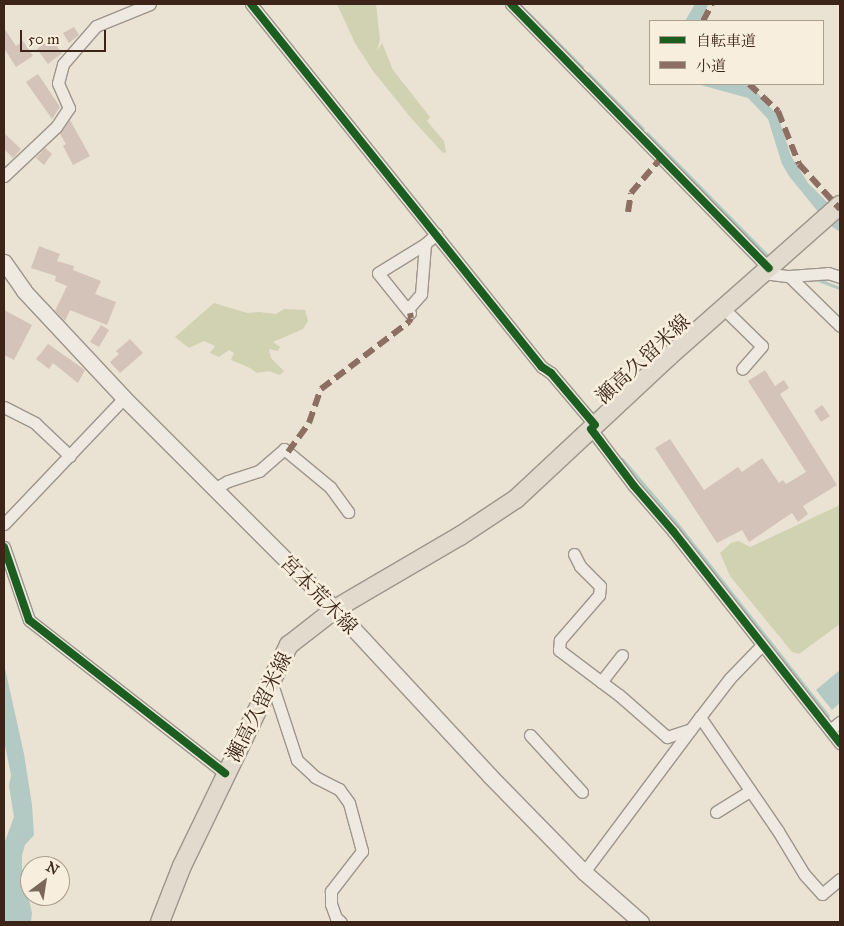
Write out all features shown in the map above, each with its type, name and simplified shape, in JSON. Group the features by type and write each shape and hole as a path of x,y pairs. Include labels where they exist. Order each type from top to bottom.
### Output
{"main road":[{"name":"瀬高久留米線","path":"160,922 182,866 289,645 335,609 460,536 516,499 723,308 840,205"},
{"name":"宮本荒木線","path":"4,262 24,291 124,398 335,609 489,775 584,872 641,922"}],"street":[{"path":"4,176 56,127 69,108 58,83 62,64 96,26 150,4"},
{"path":"251,4 542,366 551,373 593,427 634,486 673,531 840,743"},
{"path":"512,4 766,270 789,276 828,273 840,277"},
{"path":"425,244 422,294 409,311 378,273 425,244 436,234"},
{"path":"789,276 840,326"},
{"path":"723,308 762,346 742,369"},
{"path":"4,524 124,398"},
{"path":"4,407 35,423 70,456"},
{"path":"214,488 228,481 259,471 284,449 330,487 348,512"},
{"path":"4,546 29,620 226,773"},
{"path":"574,554 580,566 600,586 599,595 560,640 560,650 667,737 691,729"},
{"path":"584,872 730,678 762,645"},
{"path":"601,682 622,655"},
{"path":"271,680 297,760 315,777 339,789 349,803 362,851 331,891 331,904 336,918 341,922"},
{"path":"700,718 804,874 822,894 840,879"},
{"path":"830,730 840,722"},
{"path":"530,735 582,792"},
{"path":"716,812 750,791"}],"green space":[{"path":"337,4 376,4 380,40 377,51 382,43 393,70 430,117 427,121 398,87 444,141 446,152 443,153 411,118 373,71 355,43"},
{"path":"214,303 247,313 276,314 284,309 305,310 308,321 303,329 273,342 280,347 278,351 269,349 271,358 284,371 280,375 269,371 257,373 231,360 234,353 229,350 219,357 210,353 215,346 204,341 189,348 175,337"},
{"path":"840,505 840,624 799,654 792,652 730,576 720,553 731,543 739,541 750,547"}],"water":[{"path":"695,4 709,4 700,20 686,20"},
{"path":"701,85 747,85 755,90 778,116 791,156 808,183 840,215 840,232 828,224 789,176 782,164 768,119 748,98"},
{"path":"4,664 24,754 32,805 34,835 25,845 22,856 20,856 20,906 30,906 31,922 4,922 4,844 14,817 9,786 11,775 4,740"},
{"path":"840,670 840,703 832,710 816,690"}],"building":[{"path":"74,27 79,35 69,43 63,33"},
{"path":"4,28 16,46 23,41 33,56 16,67 4,48"},
{"path":"48,41 56,45 62,53 48,64 37,49"},
{"path":"38,74 60,107 52,119 26,82"},
{"path":"70,120 90,156 73,165 63,146 66,144 60,134"},
{"path":"4,133 21,149 13,158 4,149"},
{"path":"45,148 52,154 44,165 36,158"},
{"path":"39,246 60,254 57,261 74,266 73,270 101,281 95,294 116,302 107,325 70,310 65,321 55,311 67,286 55,281 56,276 31,268"},
{"path":"4,310 32,325 14,360 4,355"},
{"path":"101,325 109,330 99,347 90,342"},
{"path":"130,339 143,353 120,373 110,362 119,354 116,351"},
{"path":"48,344 85,370 78,383 53,363 49,369 36,359"},
{"path":"765,370 775,386 784,380 789,388 780,394 837,485 803,506 808,514 798,522 792,513 749,542 742,530 717,543 655,448 670,439 704,490 738,467 742,472 762,458 779,483 783,480 786,484 806,472 748,381"},
{"path":"822,405 830,416 821,422 814,411"}],"waterway":[{"path":"519,4 582,67"},
{"path":"588,73 643,129"},
{"path":"647,133 769,257 772,255"},
{"path":"816,279 840,288"},
{"path":"622,459 674,520 828,716"}],"marked path":[{"path":"704,20 712,4"},
{"path":"750,85 778,111 799,164 840,209"},
{"path":"628,212 631,193 662,157"},
{"path":"288,452 309,423 321,389 409,322 411,318 410,313"}],"cycle path":[{"path":"251,4 542,367 551,373 595,425"},
{"path":"511,4 769,268"},
{"path":"591,429 634,486 673,531 840,743"},
{"path":"4,547 29,620 225,773"}]}
